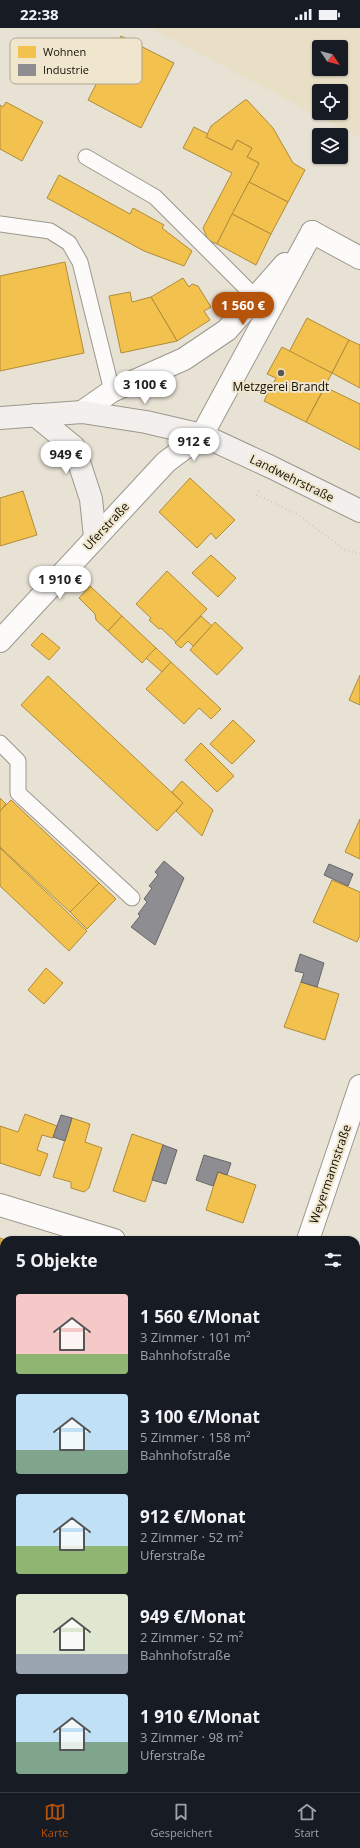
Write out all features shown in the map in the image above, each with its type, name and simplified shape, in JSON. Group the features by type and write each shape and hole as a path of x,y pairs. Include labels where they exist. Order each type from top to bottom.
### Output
{"main road":[{"name":"Landwehrstraße","path":"0,418 82,412 146,422 202,435 360,511"},
{"path":"35,415 74,447 91,499 95,537"}],"street":[{"path":"202,435 264,303 312,232 360,258"},
{"path":"82,412 112,391 184,359 264,303"},
{"name":"Uferstraße","path":"0,641 166,462 202,435"},
{"name":"Weyermannstraße","path":"309,1236 360,1086"},
{"path":"0,1205 101,1236"}],"lane":[{"path":"86,157 156,196 264,303"},
{"path":"0,224 50,231 69,243 80,262 112,391"},
{"path":"0,743 18,761 18,793 132,898"}],"path":[{"path":"271,467 258,495 297,514 345,550 360,554"}],"shaded area":[{"path":"151,28 360,28 360,137 348,132 348,128 340,128 325,120 348,120 348,84 312,84 312,113"}],"building: Wohnen":[{"path":"142,47 174,63 141,128 88,100 96,84 142,84"},
{"path":"247,100 273,128 293,163 305,170 288,202 249,182 259,163 247,157 252,148 237,140 232,150 206,137 211,126"},
{"path":"6,102 43,122 22,161 0,149 0,105 3,107"},
{"path":"194,127 208,134 206,137 232,150 237,140 252,148 247,157 259,163 217,244 208,240 203,228 232,173 183,148"},
{"path":"59,175 130,214 133,208 164,225 162,228 192,251 184,266 144,251 47,198"},
{"path":"249,182 288,202 271,234 232,214"},
{"path":"232,214 271,234 256,265 217,244"},
{"path":"65,262 84,353 0,371 0,276"},
{"path":"183,278 189,287 192,284 198,286 211,307 204,311 210,320 177,341 151,297"},
{"path":"130,292 132,302 151,297 177,341 121,353 109,296"},
{"path":"307,318 349,340 332,373 289,352"},
{"path":"349,340 360,345 360,388 332,373"},
{"path":"282,347 332,373 306,422 264,401 276,378 267,374"},
{"path":"325,387 360,404 360,450 306,422"},
{"path":"190,478 235,520 216,539 211,533 197,548 159,512"},
{"path":"23,491 37,535 0,546 0,498"},
{"path":"211,555 236,578 218,597 192,573"},
{"path":"167,571 207,609 176,642 161,628 159,629 149,620 151,618 136,604"},
{"path":"90,586 122,616 108,631 96,620 95,614 79,598"},
{"path":"122,616 156,648 142,663 108,631"},
{"path":"201,616 212,626 193,646 188,641 181,648 175,643"},
{"path":"215,622 243,648 217,675 190,650"},
{"path":"42,633 60,648 49,660 31,645"},
{"path":"156,648 171,662 162,672 146,658"},
{"path":"171,662 221,709 211,719 199,708 184,724 146,689"},
{"path":"360,675 360,705 349,700"},
{"path":"48,676 183,803 157,831 21,705"},
{"path":"233,720 255,741 232,764 210,744"},
{"path":"201,743 234,776 217,792 185,760"},
{"path":"182,781 213,810 202,836 176,811 183,803 172,792"},
{"path":"0,798 6,804 0,811"},
{"path":"11,800 99,883 70,912 0,847 0,811"},
{"path":"360,819 360,859 345,852"},
{"path":"0,848 87,931 69,951 0,886"},
{"path":"332,880 360,892 360,935 357,942 313,922"},
{"path":"99,883 116,899 87,929 70,912"},
{"path":"46,968 63,983 44,1004 28,990"},
{"path":"301,982 339,994 325,1040 284,1027"},
{"path":"25,1114 57,1126 53,1138 42,1135 37,1150 48,1154 40,1176 0,1163 0,1126 18,1132"},
{"path":"72,1118 90,1124 85,1142 102,1148 89,1188 84,1192 71,1188 71,1182 53,1177"},
{"path":"132,1134 164,1145 145,1202 113,1191"},
{"path":"218,1172 256,1185 243,1223 206,1210"}],"building: Industrie":[{"path":"164,861 184,878 155,945 131,927 140,916 138,914 147,902 144,899 152,888 149,886 158,875 155,872"},
{"path":"329,864 353,874 348,886 324,875"},
{"path":"300,954 324,963 317,987 301,982 304,973 295,971"},
{"path":"61,1115 72,1118 65,1141 53,1137"},
{"path":"163,1145 177,1150 166,1184 152,1180"},
{"path":"204,1155 231,1163 227,1175 218,1172 213,1186 196,1180"}],"place":[{"name":"Metzgerei Brandt","path":"281,373"}]}
